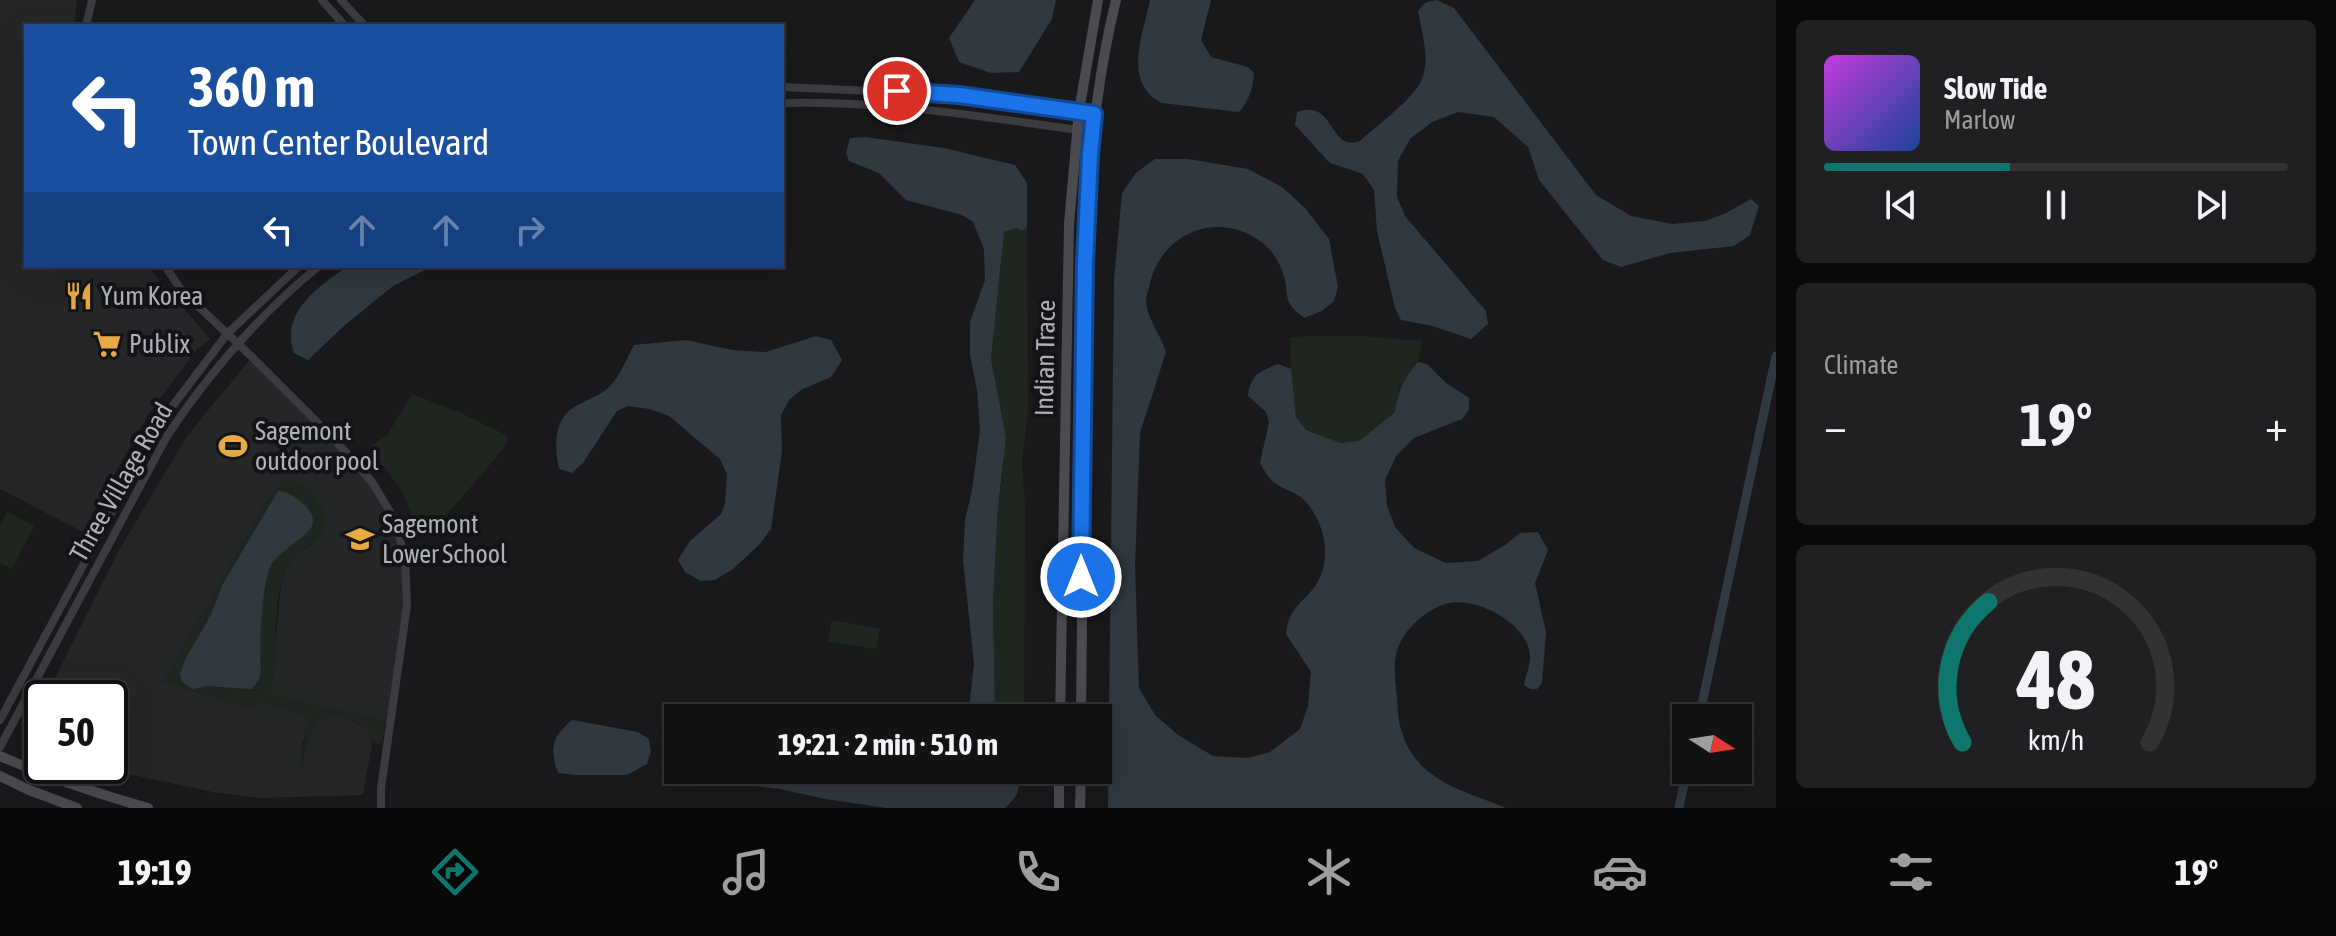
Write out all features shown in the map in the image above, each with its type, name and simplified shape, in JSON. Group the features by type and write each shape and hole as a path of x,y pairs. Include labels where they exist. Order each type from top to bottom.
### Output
{"main road":[{"name":"Indian Trace","path":"1060,704 1069,224 1079,111 1098,0"},
{"name":"Indian Trace","path":"1081,704 1085,262 1094,114 1116,0"},
{"path":"0,756 106,796 148,808"},
{"path":"0,776 77,808"},
{"path":"1059,784 1059,808"},
{"path":"1080,808 1081,784"}],"street":[{"path":"86,24 92,0"},
{"path":"322,0 343,24"},
{"path":"341,0 363,24"},
{"path":"784,87 959,95 1094,114"},
{"path":"784,103 869,105 1092,132"},
{"path":"166,268 182,291 334,439 372,482 395,520 406,571 407,606 381,788 381,808"},
{"name":"Three Village Road","path":"0,720 159,424 227,334 297,268"},
{"name":"Three Village Road","path":"0,747 167,436 238,343 317,268"}],"shaded area":[{"path":"0,0 77,0 74,24 24,24 24,268 149,268 210,339 197,349 147,416 83,532 0,489"},
{"path":"975,0 1056,0 1052,19 1019,72 991,73 959,62 949,38"},
{"path":"1150,0 1211,0 1201,40 1211,57 1248,67 1254,73 1250,94 1239,112 1162,103 1150,94 1142,83 1138,57"},
{"path":"1437,0 1454,8 1596,195 1631,216 1672,224 1705,221 1751,199 1759,206 1750,235 1734,246 1670,253 1621,267 1603,260 1539,180 1528,147 1494,117 1458,112 1432,122 1410,139 1398,161 1397,197 1405,216 1486,311 1488,324 1471,339 1433,326 1401,320 1395,308 1377,231 1374,190 1363,174 1330,163 1295,125 1297,112 1319,112 1342,140 1350,143 1360,141 1394,112 1412,95 1422,79 1425,54 1418,11 1426,2"},
{"path":"865,137 944,148 1015,165 1027,183 1027,227 1022,231 1017,228 1004,232 991,359 1006,438 998,506 993,600 995,704 969,704 974,664 963,560 965,520 980,430 970,355 970,322 985,280 984,249 973,222 962,215 906,200 879,173 849,161 846,153 850,138"},
{"path":"1155,159 1188,159 1248,169 1282,187 1305,208 1329,239 1338,287 1334,301 1322,311 1304,318 1289,303 1282,270 1269,249 1243,232 1226,227 1209,227 1193,232 1166,251 1156,266 1146,301 1166,352 1140,433 1135,566 1139,688 1155,715 1178,735 1213,756 1247,758 1270,752 1300,729 1308,706 1311,672 1286,634 1290,617 1322,573 1324,541 1318,520 1306,502 1273,481 1260,463 1269,422 1266,412 1248,396 1251,383 1261,372 1278,364 1291,369 1296,417 1306,430 1341,443 1359,441 1395,412 1400,390 1409,374 1418,362 1427,364 1445,382 1469,398 1469,410 1462,419 1414,438 1396,456 1385,480 1387,506 1395,527 1414,548 1446,563 1478,561 1520,533 1538,532 1548,550 1535,583 1546,632 1542,683 1537,689 1530,689 1524,685 1530,659 1527,644 1510,623 1498,614 1470,604 1457,602 1432,610 1408,631 1397,649 1395,669 1400,724 1409,750 1431,774 1459,790 1506,808 1108,808 1108,784 1112,784 1112,704 1109,704 1114,280 1122,193 1136,173"},
{"path":"1027,227 1028,410 1022,462 1025,507 1024,704 995,704 993,600 998,506 1004,465 991,359 1004,232 1017,228 1022,231"},
{"path":"345,268 429,268 393,286 308,360 294,353 292,325 304,302"},
{"path":"816,336 831,340 842,360 831,377 801,390 790,399 781,415 782,451 771,529 733,569 715,580 701,581 685,572 678,560 690,541 721,514 725,504 727,474 720,459 669,416 628,406 617,411 583,463 572,473 559,469 557,438 564,416 613,383 634,345 686,340 732,350 766,352"},
{"path":"1364,336 1422,341 1418,362 1399,388 1396,411 1359,441 1341,443 1306,430 1296,417 1290,338"},
{"path":"252,357 372,482 395,520 407,583 390,722 270,695 281,586 286,568 296,554 312,545 301,485 250,707 264,702 309,718 301,767 315,724 326,716 346,718 365,727 371,733 372,744 363,795 261,798 213,792 128,774 128,680 54,680 119,550 187,436"},
{"path":"412,394 508,436 504,448 463,496 430,532 419,537 404,494 370,447 388,434"},
{"path":"283,480 297,483 316,498 325,519 320,535 289,563 285,571 278,600 271,695 386,721 382,744 378,745 361,725 326,716 311,734 300,771 306,715 265,702 250,708 163,682 272,491","holes":["278,491 308,532 281,552 271,566 265,586 261,671 252,689 206,686 200,635 223,584"]},
{"path":"278,491 300,501 309,510 313,521 308,532 271,565 265,587 258,681 252,689 206,686 193,689 182,682 180,674 186,658 211,615 223,584"},
{"path":"7,512 34,526 12,569 0,563 0,526"},
{"path":"832,620 880,629 876,649 828,641"},
{"path":"572,720 638,732 649,739 651,752 647,764 627,775 558,773 554,744"},
{"path":"739,784 1019,784 1012,802 1005,808 887,808"}],"waterway":[{"path":"1702,704 1776,356"},
{"path":"1679,808 1684,784"}],"place":[{"name":"Yum Korea","path":"79,296"},
{"name":"Publix","path":"107,344"},
{"name":"Sagemont outdoor pool","path":"233,446"},
{"name":"Sagemont Lower School","path":"360,539"}],"route":[{"path":"897,91 959,95 1094,114 1085,262 1081,577"}]}
